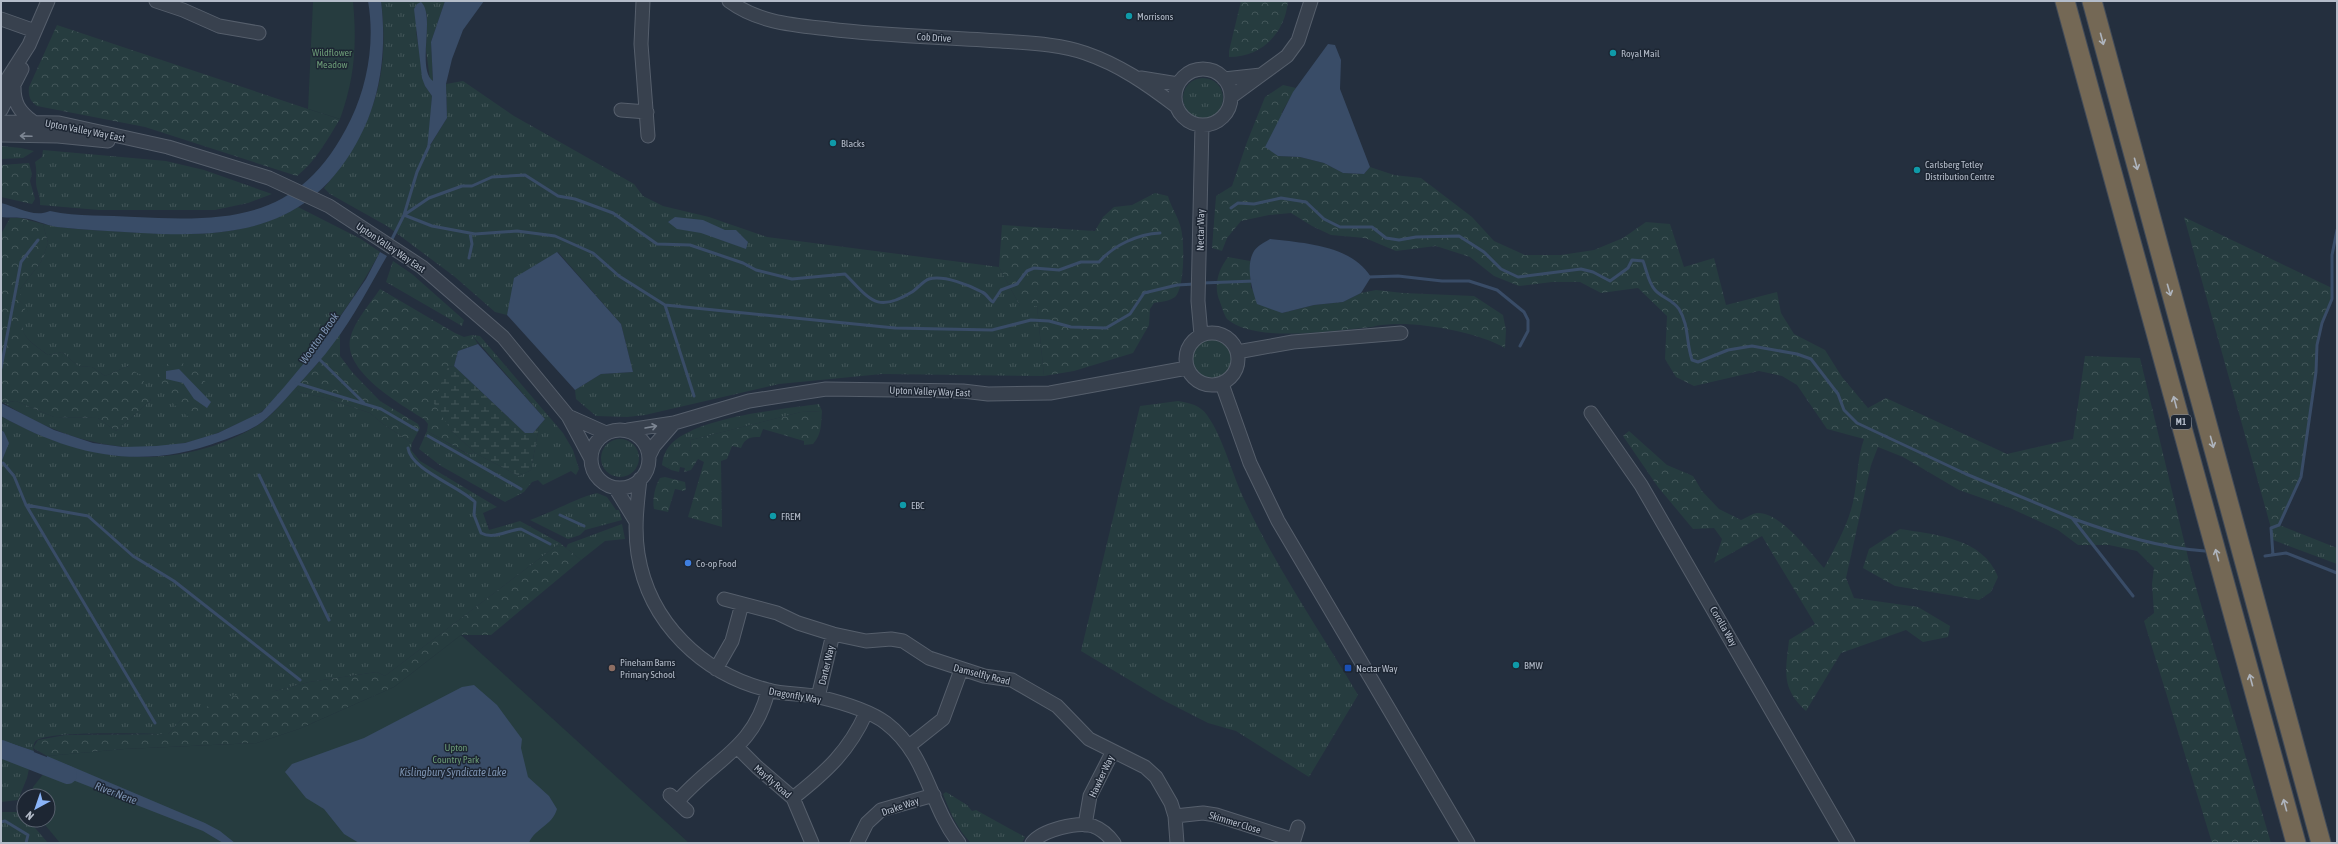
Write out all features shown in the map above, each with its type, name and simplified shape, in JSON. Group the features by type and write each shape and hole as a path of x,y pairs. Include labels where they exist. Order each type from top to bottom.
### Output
{"highway":[{"name":"M1","path":"2065,1 2296,843"},
{"name":"M1","path":"2092,1 2321,843"}],"street":[{"path":"1,110 8,88 48,1"},
{"path":"156,1 169,3 219,26 259,33"},
{"name":"Cob Drive","path":"729,1 770,22 797,26 856,32 1024,43 1084,52 1118,66 1139,78 1176,106"},
{"path":"1231,97 1287,56 1298,41 1311,1"},
{"path":"645,3 641,44 648,136"},
{"path":"1,19 35,31"},
{"path":"1202,69 1210,70 1224,79 1231,97 1228,110 1219,120 1202,125 1186,120 1176,106 1174,99 1178,84 1184,76 1193,71 1202,69"},
{"path":"1224,79 1262,75"},
{"name":"Cob Drive","path":"1139,78 1178,84"},
{"path":"8,88 21,113 32,121"},
{"path":"621,110 647,112"},
{"name":"Upton Valley Way East","path":"1,122 32,121 59,123 168,147 269,178 329,206 422,267 503,337 568,416 590,458"},
{"name":"Nectar Way","path":"1201,335 1198,301 1202,125"},
{"name":"Upton Valley Way East","path":"1,135 58,136 168,147"},
{"path":"1210,333 1227,338 1237,352 1237,368 1234,375 1222,384 1206,386 1199,383 1193,378 1187,368 1186,355 1188,347 1201,335 1210,333"},
{"path":"1237,352 1293,342 1401,333"},
{"name":"Upton Valley Way East","path":"628,430 674,423 749,401 826,389 963,391 988,394 1050,392 1187,368"},
{"path":"1222,384 1250,463 1278,521 1468,843"},
{"name":"Corolla Way","path":"1591,413 1641,484 1848,843"},
{"name":"Upton Valley Way East","path":"568,416 606,433"},
{"path":"648,456 654,446 674,423"},
{"path":"620,429 628,430 644,442 648,456 647,468 640,479 634,484 616,489 596,477 590,458 592,448 598,439 606,433 620,429"},
{"name":"Dragonfly Way","path":"640,479 635,520 638,555 647,586 664,618 691,651 729,677 768,691 818,697 866,713 885,722 909,746 916,756 950,831 959,843"},
{"name":"Dragonfly Way","path":"616,489 635,520"},
{"name":"Damselfly Road","path":"724,599 777,613 798,623 833,634 866,641 891,639 903,641 929,658 961,670 1012,680 1050,701 1089,739 1145,767 1156,777 1169,798 1175,816 1177,843"},
{"path":"716,669 732,641 742,604"},
{"name":"Darter Way","path":"818,697 833,634"},
{"path":"909,746 943,719 961,670"},
{"path":"688,811 674,798 737,747 758,721 768,691"},
{"path":"793,798 838,759 856,734 866,713"},
{"name":"Mayfly Road","path":"737,747 757,767 793,798 799,807 810,842"},
{"name":"Hawker Way","path":"1085,825 1090,796 1113,751"},
{"name":"Drake Way","path":"857,843 867,823 881,810 934,795"},
{"name":"Skimmer Close","path":"1175,816 1203,813 1216,815 1295,837"},
{"path":"1032,843 1044,833 1052,830 1085,825 1104,832 1114,843"}],"green space":[{"name":"Wildflower Meadow","path":"313,1 353,1 355,32 354,61 349,89 340,119 308,109"},
{"path":"381,1 445,1 431,42 433,82 430,80 426,50 427,13 416,32 425,86 432,96 428,149 447,118 446,84 463,81 514,116 634,184 643,196 663,206 709,217 767,237 999,267 1020,306 1037,306 1044,376 882,374 779,384 645,415 627,417 596,416 576,399 575,390 601,374 633,372 621,324 558,252 515,278 507,315 495,312 455,277 387,226 330,194 324,188 355,145 366,123 374,101 380,78 383,54"},
{"path":"1241,1 1288,1 1286,13 1282,23 1277,33 1270,41 1252,53 1229,57 1229,51"},
{"path":"57,25 340,119 316,157 297,176 145,127 37,106 30,98 29,87"},
{"path":"1203,78 1211,80 1217,84 1221,90 1223,98 1221,106 1217,112 1211,116 1203,118 1195,116 1189,112 1185,106 1183,98 1185,90 1189,84 1195,80"},
{"path":"1283,85 1296,88 1282,112 1278,156 1300,157 1324,163 1343,173 1364,174 1370,167 1394,175 1421,178 1472,217 1494,241 1525,255 1561,255 1594,250 1623,238 1646,222 1670,224 1684,267 1714,258 1726,305 1777,292 1781,313 1794,334 1825,350 1842,377 1868,408 1886,398 2007,454 2073,439 2085,356 2140,358 2192,574 2271,843 2212,843 2144,621 2154,613 2152,584 2154,568 2137,551 2109,545 2078,545 2058,530 2010,508 1959,490 1903,457 1878,447 1871,465 1846,578 1854,598 1918,607 1950,626 1948,637 1923,642 1906,630 1841,653 1806,711 1792,694 1788,686 1786,670 1789,640 1815,624 1762,536 1714,563 1722,539 1714,528 1693,529 1658,487 1623,436 1629,431 1667,465 1693,476 1702,491 1719,509 1741,520 1758,513 1767,514 1776,519 1803,543 1824,568 1842,533 1852,506 1860,453 1864,439 1827,429 1797,385 1782,376 1759,371 1694,386 1676,377 1665,359 1667,316 1638,288 1601,293 1580,282 1552,282 1519,286 1494,276 1470,257 1436,246 1396,251 1365,238 1331,235 1312,226 1291,213 1269,215 1241,221 1227,238 1222,251 1212,248 1216,196 1232,186 1247,142 1265,97"},
{"path":"1,146 34,151 23,158 1,159"},
{"path":"43,150 166,161 204,170 272,194 248,203 215,210 99,210 40,205 36,185 35,162 42,157"},
{"path":"29,163 32,174 30,181 35,199 32,204 1,197 1,165"},
{"path":"1155,193 1168,196 1182,231 1183,262 1181,284 1175,297 1154,303 1150,309 1149,325 1133,353 1074,371 1044,376 1037,306 1020,306 999,267 1002,225 1095,231 1103,217 1114,207 1132,205"},
{"path":"298,207 361,239 380,252 351,301 329,331 278,395 258,414 231,427 202,438 173,445 144,448 115,446 86,440 58,431 4,403 16,401 54,417 98,418 116,431 151,400 128,366 105,376 92,367 78,366 62,352 48,355 34,345 25,335 22,324 25,306 20,301 20,289 41,262 48,243 43,224 74,229 126,232 170,234 214,233 257,225"},
{"path":"2184,217 2332,288 2332,299 2322,323 2317,345 2316,372 2301,477 2279,525 2271,528"},
{"path":"10,218 21,218 43,224 48,243 41,262 20,289 20,301 26,306 22,324 23,330 29,340 48,355 62,352 78,366 92,367 105,376 128,366 142,377 151,400 116,431 98,418 54,417 16,401 1,403 1,234"},
{"path":"1228,257 1250,261 1251,288 1282,313 1314,305 1343,302 1361,293 1376,290 1403,293 1474,296 1503,315 1506,330 1505,348 1476,336 1420,325 1386,325 1297,334 1257,331 1240,327 1227,319 1218,296 1217,285 1219,273"},
{"path":"393,261 412,274 464,320 462,326 386,282"},
{"path":"380,289 455,333 464,337 472,335 478,344 458,351 454,366 448,367 451,430 475,453 468,454 427,431 428,424 424,419 388,396 364,375 356,363 350,351 350,339 352,332 359,319"},
{"path":"340,333 340,356 352,372 380,401 418,424 420,428 412,443 383,424 370,413 325,398 299,392 296,387 318,363"},
{"path":"472,335 480,336 563,433 573,450 579,469 576,475 571,471 543,485 538,480 532,482 524,492 505,502 441,466 419,449 427,431 467,454 475,453 519,476 531,470 539,426 545,419"},
{"path":"1208,339 1216,339 1224,342 1230,348 1233,360 1230,372 1224,378 1216,381 1208,381 1200,378 1194,372 1191,364 1191,356 1194,348 1200,342"},
{"path":"177,360 196,371 209,386 203,407 189,417 171,402 161,383 160,367"},
{"path":"454,366 525,433 533,433 539,426 531,470 519,476 475,453 451,430 433,402 448,367"},
{"path":"296,387 299,392 325,398 370,413 383,424 412,443 411,450 420,461 497,507 483,513 489,530 520,521 560,543 385,676 377,672 309,682 275,691 181,720 168,734 100,733 62,735 37,740 33,748 34,751 1,740 1,465 4,432 1,430 1,416 31,431 63,443 95,452 127,456 159,456 192,452 224,442 255,427 272,414"},
{"path":"1178,401 1198,407 1207,415 1223,446 1240,491 1257,526 1358,695 1309,777 1236,731 1208,723 1163,700 1081,651 1140,406"},
{"path":"819,404 822,411 801,412 691,440 690,450 668,467 671,470 662,465 665,453 672,443 685,434 702,427 742,416"},
{"path":"822,411 820,433 813,444 804,445 804,441 763,429 760,437 748,439 744,442 741,448 732,446 727,459 721,461 722,527 688,517 704,462 698,459 691,470 684,472 685,468 680,467 679,472 671,470 668,467 670,455 678,445 685,452 690,450 691,440 801,412"},
{"path":"616,439 624,439 634,444 638,451 638,465 634,472 624,477 616,477 606,472 604,469 601,462 601,454 606,444 609,442"},
{"path":"665,477 685,482 686,489 684,491 675,489 668,512 654,509 653,505 654,493 660,478"},
{"path":"597,493 607,497 616,510 619,510 622,520 585,530 580,535 568,539 530,520 580,499"},
{"path":"622,524 625,539 605,541 581,560 566,548 568,544"},
{"path":"2279,525 2337,548 2337,564 2273,540 2271,528"},
{"path":"1900,529 1957,541 1970,546 1982,554 1991,564 1998,577 1991,592 1979,600 1895,586 1863,568 1869,549"},
{"path":"560,543 581,560 491,635 461,635 394,687 299,729 257,743 124,749 47,756 33,748 38,740 65,735 168,734 181,720 228,696 275,691 309,682 377,672 385,676"},
{"name":"Upton Country Park","path":"461,635 689,843 60,843 48,828 56,828 56,788 33,788 44,773 47,756 124,749 257,743 299,729 394,687"},
{"path":"1,753 30,764 23,788 16,788 16,800 1,802"},
{"path":"946,792 967,805 972,811 976,810 1025,837 1022,843 971,843 966,838 951,814 943,794"},
{"path":"1,812 16,812 16,828 35,828 48,843 1,843"}],"water":[{"path":"368,1 381,1 383,19 380,75 371,110 356,144 336,173 315,195 290,212 264,223 236,230 174,234 57,227 26,219 1,217 1,203 32,213 44,213 50,211 92,216 204,218 234,215 262,207 288,195 311,177 332,152 351,119 357,105 366,76 370,46 371,31"},
{"path":"445,1 484,1 463,30 452,59 446,84 447,118 427,150 432,96 425,86 422,78 414,9 417,4 421,2 425,9 427,18 426,65 428,74 433,81 431,42"},
{"path":"1328,44 1335,45 1341,60 1340,89 1370,167 1364,174 1343,173 1324,163 1300,157 1278,156 1265,147 1293,92"},
{"path":"675,217 703,220 725,230 736,230 748,242 746,249 701,233 677,229 668,222"},
{"path":"1270,239 1312,244 1339,252 1352,258 1362,266 1371,277 1361,293 1343,302 1314,305 1282,313 1257,304 1250,278 1251,257 1255,249"},
{"path":"380,252 387,256 341,334 321,359 272,413 262,422 242,433 192,450 164,455 136,457 108,455 54,441 1,416 1,403 54,430 93,443 123,447 185,443 218,433 262,412 329,333 366,279"},
{"path":"557,252 621,324 633,372 601,374 575,390 507,315 514,278"},
{"path":"478,344 545,419 533,433 525,433 454,366 458,351"},
{"path":"179,369 211,402 207,408 194,399 183,383 166,379 166,371"},
{"path":"1,430 4,432 9,443 1,463"},
{"name":"Kislingbury Syndicate Lake","path":"474,685 497,705 522,739 521,748 528,777 549,796 557,809 555,815 535,834 529,843 359,843 344,834 324,809 306,798 285,772 292,764 364,738 462,687"},
{"path":"1,740 34,751 30,764 1,753"},
{"path":"47,756 205,823 220,831 235,843 223,843 203,831 53,772 44,773"}],"waterway":[{"name":"Wootton Brook","path":"390,243 404,215 417,172 429,146"},
{"path":"404,215 429,198 462,186 472,186 492,177 525,175 558,196 575,199 613,213 657,244 690,245 743,263 756,270 792,279 845,274 874,301 882,303 900,299 912,292 922,283 929,279 935,278 956,281 970,286 984,293 993,302 1001,290 1017,284 1027,271 1034,268 1059,270 1081,262 1099,262 1112,250 1135,238 1160,233"},
{"path":"1231,208 1238,203 1254,204 1281,198 1306,202 1324,219 1340,227 1372,227 1386,238 1399,240 1416,237 1459,236 1484,252 1501,269 1518,277 1581,269 1593,272 1610,281 1628,268 1632,260 1643,261 1649,280 1653,287 1658,293 1676,306 1682,315 1686,327 1692,360 1698,362 1728,350 1752,346 1797,354 1811,359 1838,394 1844,410 1857,423 1966,474 2072,518 2133,596"},
{"path":"404,215 432,226 475,234 517,231 555,236 593,253 619,276 665,305 694,396"},
{"path":"2273,555 2271,528 2279,525 2301,477 2316,372 2317,345 2322,323 2332,299 2332,255 2337,230"},
{"path":"469,258 472,244 470,233"},
{"path":"1,368 21,262 38,240"},
{"path":"1368,277 1398,276 1442,281 1469,281 1497,290 1524,312 1528,320 1528,331 1520,346"},
{"path":"1202,283 1255,281"},
{"path":"665,305 895,328 992,330 1031,320 1049,321 1071,327 1106,328 1130,314 1144,293 1177,285 1195,284"},
{"path":"318,358 364,403"},
{"path":"296,383 381,409 417,430"},
{"path":"428,436 521,489"},
{"path":"408,448 411,456 426,471 468,496 475,502 474,515 481,533 486,535 496,535 521,529 550,544"},
{"path":"3,463 14,476 26,505 155,723"},
{"path":"259,475 329,620"},
{"path":"26,505 88,516 133,556 174,581 300,680"},
{"path":"560,515 584,526"},
{"path":"2074,519 2138,540 2171,547 2205,551"},
{"path":"2265,556 2286,553 2337,573"},
{"name":"River Nene","path":"1,749 68,775"},
{"path":"1,822 5,821 28,835 26,843"}],"place":[{"name":"Morrisons","path":"1129,16"},
{"name":"Royal Mail","path":"1613,53"},
{"name":"Blacks","path":"833,143"},
{"name":"Carlsberg Tetley Distribution Centre","path":"1917,170"},
{"name":"EBC","path":"903,505"},
{"name":"FREM","path":"773,516"},
{"name":"Co-op Food","path":"688,563"},
{"name":"BMW","path":"1516,665"},
{"name":"Pineham Barns Primary School","path":"612,668"},
{"name":"Nectar Way","path":"1348,668"}]}
